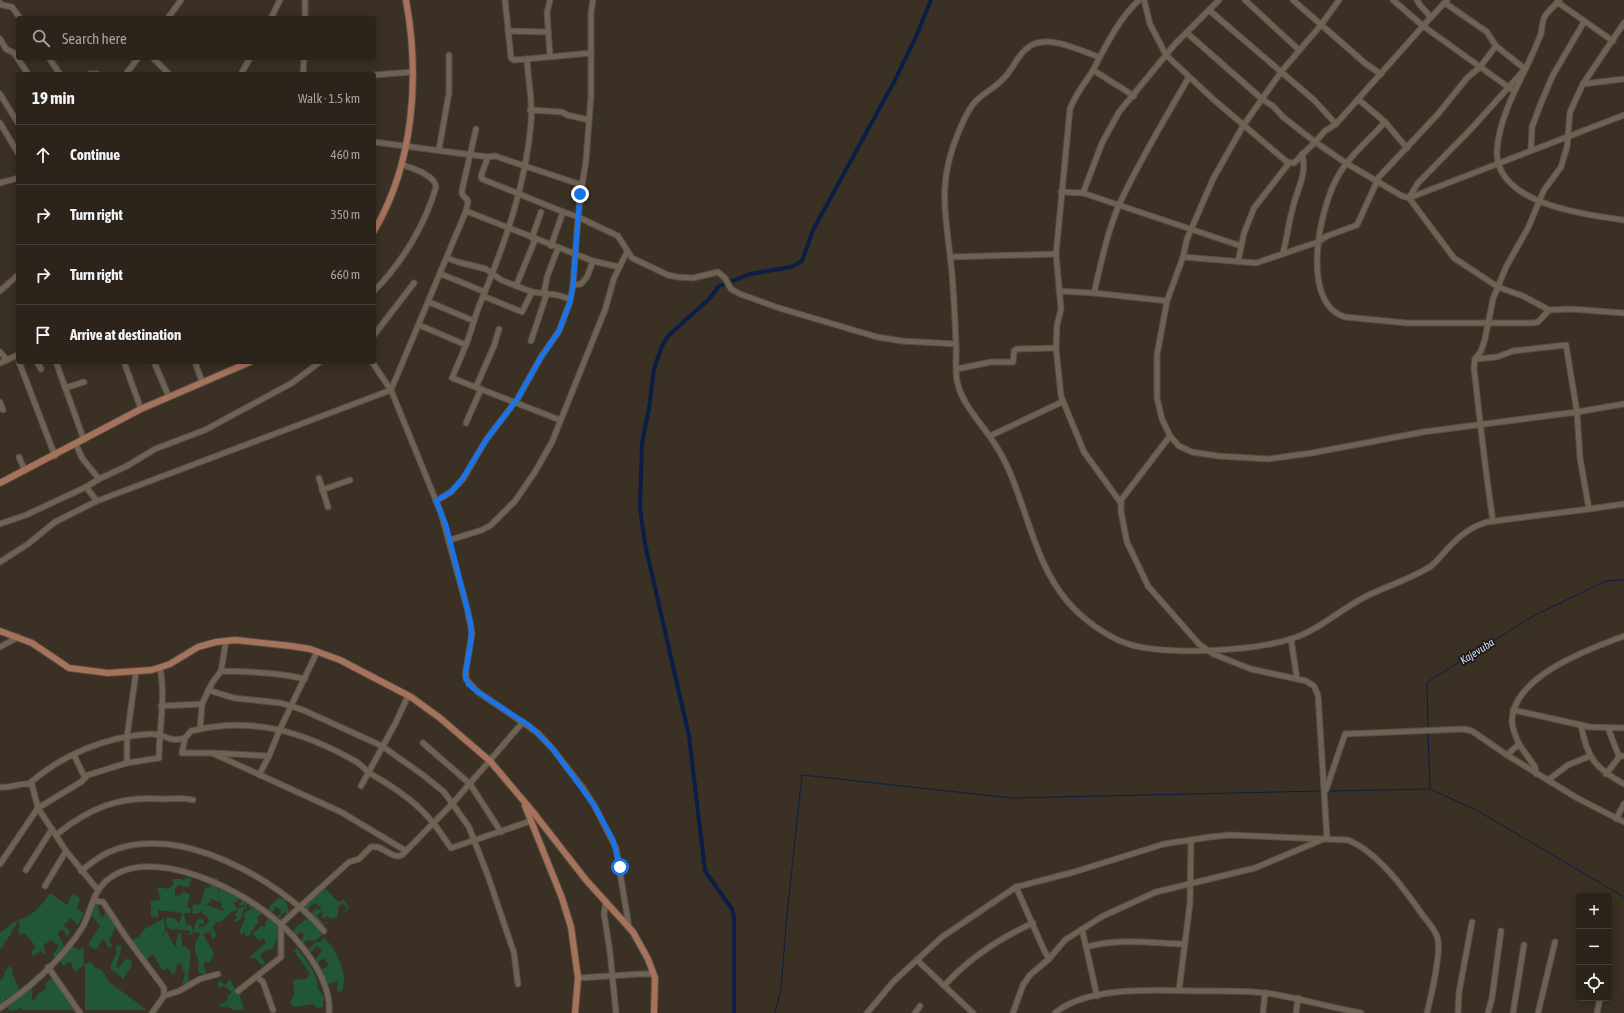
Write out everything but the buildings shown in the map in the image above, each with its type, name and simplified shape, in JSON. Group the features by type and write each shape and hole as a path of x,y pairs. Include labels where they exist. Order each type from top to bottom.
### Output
{"main road":[{"path":"376,228 389,202 403,165 412,99 411,41 406,0"},
{"path":"0,484 141,409 245,364"},
{"path":"0,631 42,648 69,668 95,672 136,672 160,668 170,664 198,646 226,641 257,641 291,646 317,652 340,660 408,696 440,718 490,761 586,880 629,927 639,941 654,974 656,990 654,1013"},
{"path":"524,802 568,914 578,978 575,1013"}],"street":[{"path":"169,16 181,0"},
{"path":"272,16 280,0"},
{"path":"305,0 305,16"},
{"path":"505,0 511,58 514,60 591,53"},
{"path":"550,0 547,13 550,56"},
{"path":"436,501 446,496 457,486 468,471 486,440 515,403 541,357 559,331 570,299 573,285 578,216 586,161 592,82 591,12 593,0"},
{"path":"1139,0 1115,28 1093,70 1074,98 1070,109 1056,254 1061,309 1057,326 1056,348 1062,402 1084,452 1121,503 1127,542 1148,586 1206,650 1251,669 1297,679 1312,684 1318,695 1327,838"},
{"path":"1144,0 1150,24 1166,55 1243,126 1289,163"},
{"path":"1083,193 1110,126 1119,112 1134,96 1166,55 1219,0"},
{"path":"1245,0 1299,50"},
{"path":"1293,0 1366,64 1381,74"},
{"path":"1339,0 1321,25 1282,72 1243,126 1213,179 1191,231 1167,301 1157,355 1157,398 1162,419 1170,436 1179,446 1192,452 1218,456 1268,459 1481,424 1577,412 1624,404"},
{"path":"1393,0 1423,26 1514,91"},
{"path":"1417,0 1420,7 1426,11 1430,17"},
{"path":"1238,262 1240,246 1254,208 1289,163 1294,162 1325,131 1336,124 1430,17 1446,1 1487,32 1496,46 1526,69"},
{"path":"1613,41 1584,22 1558,1 1544,17 1541,32 1526,69 1514,91 1505,117 1497,151 1506,179 1524,194 1538,201 1583,214 1624,220"},
{"path":"0,3 2,6 12,6 19,16"},
{"path":"1209,10 1314,100 1336,124"},
{"path":"1531,150 1532,126 1541,103 1553,75 1584,22"},
{"path":"1493,521 1481,440 1481,424 1474,368 1475,359 1481,351 1487,323 1498,287 1512,253 1528,228 1538,201 1544,190 1561,167 1568,137 1570,112 1583,84 1598,59 1613,41 1624,23"},
{"path":"508,31 548,32"},
{"path":"1187,33 1262,99 1273,106 1283,117 1314,142 1397,194 1409,198 1454,258 1498,287 1523,296 1550,310 1571,309 1624,313"},
{"path":"0,39 6,49 14,53 16,56"},
{"path":"1099,57 1061,44 1042,42 1031,45 1023,51 1012,71 996,87 975,102 962,123 952,146 946,173 944,208 950,257 956,344 956,369 960,390 1010,468 1038,554 1051,578 1067,601 1097,626 1126,643 1160,649 1206,650 1266,644 1291,639 1315,629 1373,593 1396,585 1429,568 1463,534 1476,525 1493,521 1624,504"},
{"path":"1183,257 1256,263 1318,242 1327,236 1357,225 1379,177 1438,114 1467,78 1480,67 1496,46"},
{"path":"439,149 449,93 449,55"},
{"path":"527,59 530,133 518,194 494,273 484,294 466,345 452,378 560,420"},
{"path":"19,60 27,72"},
{"path":"50,60 59,72"},
{"path":"128,72 136,60"},
{"path":"155,60 167,72"},
{"path":"242,72 249,60"},
{"path":"303,72 304,60"},
{"path":"1409,198 1418,183 1472,128 1526,69"},
{"path":"1093,70 1134,96"},
{"path":"376,75 412,72"},
{"path":"1094,293 1108,236 1119,206 1143,156 1189,77"},
{"path":"1583,84 1624,79"},
{"path":"0,94 16,120"},
{"path":"1358,99 1385,122 1406,148"},
{"path":"530,110 562,112 567,115 589,120"},
{"path":"1409,198 1624,115"},
{"path":"1385,122 1366,144 1346,163 1336,179 1318,242 1317,278 1324,299 1340,315 1377,321 1407,323 1533,323 1538,322 1550,310"},
{"path":"0,123 16,150"},
{"path":"0,562 28,544 55,522 97,501 391,390 448,258 466,211 468,201 462,192 476,130"},
{"path":"376,142 439,149 488,157 495,156 582,185"},
{"path":"1283,254 1292,210 1305,167 1302,154"},
{"path":"488,157 481,176 482,179 563,212 578,216 618,236 632,258 640,262 678,277 693,278 718,272 725,278 729,286 740,294 779,308 877,337 902,341 956,344"},
{"path":"376,289 394,268 413,239 436,187 434,180 415,169 403,165"},
{"path":"0,183 16,179"},
{"path":"1062,192 1083,193 1191,231 1240,246"},
{"path":"466,211 551,246 575,253 593,261 619,267"},
{"path":"516,286 534,239 540,212"},
{"path":"551,246 563,212"},
{"path":"531,341 546,293 547,277 558,248"},
{"path":"450,540 488,528 515,501 545,455 605,310 619,267 627,252"},
{"path":"950,257 1056,254"},
{"path":"448,258 486,269 494,273 501,280 532,292 546,293 570,299"},
{"path":"573,285 581,284 585,280 593,261"},
{"path":"441,274 522,312 532,292"},
{"path":"1,288 16,277"},
{"path":"376,332 414,283"},
{"path":"1059,291 1094,293 1167,301"},
{"path":"429,302 474,321"},
{"path":"419,325 466,345"},
{"path":"466,423 499,329"},
{"path":"1475,359 1497,357 1513,351 1566,345 1577,412 1580,458 1589,509"},
{"path":"956,369 991,362 1013,362 1014,351 1016,349 1056,348"},
{"path":"0,352 7,360"},
{"path":"0,363 16,358"},
{"path":"20,364 55,456"},
{"path":"38,364 41,369"},
{"path":"57,364 84,440"},
{"path":"125,364 141,409"},
{"path":"155,364 169,397"},
{"path":"196,364 202,382"},
{"path":"0,524 26,515 86,487 127,466 155,448 205,430 292,383 317,364"},
{"path":"373,364 391,390 436,501 450,540 472,633 466,679 478,692 523,722 546,740 584,788 613,840 618,854 629,927"},
{"path":"65,388 84,382"},
{"path":"0,402 3,410"},
{"path":"990,436 1062,402"},
{"path":"1121,503 1126,491 1170,436"},
{"path":"76,444 82,458 99,479"},
{"path":"19,457 25,471"},
{"path":"319,478 328,507"},
{"path":"322,490 350,480"},
{"path":"86,487 97,501"},
{"path":"1536,774 1535,767 1519,744 1512,724 1514,710 1522,692 1542,676 1578,654 1624,636"},
{"path":"0,647 18,637"},
{"path":"1291,639 1297,679"},
{"path":"200,729 202,704 212,683 221,671 226,641"},
{"path":"259,775 317,652"},
{"path":"0,864 38,808 85,778 127,763 159,758 159,733 163,680 160,668"},
{"path":"221,671 268,672 305,679"},
{"path":"127,763 127,737 136,672"},
{"path":"208,690 234,698 281,702 291,707 303,710 382,746 444,792 469,827 475,841 499,904 514,953 518,984"},
{"path":"361,786 370,772 408,696"},
{"path":"161,706 202,704"},
{"path":"1514,710 1581,725 1624,728"},
{"path":"238,991 281,957 281,924 349,862 359,859 371,847 379,847 399,857 453,804 523,722"},
{"path":"269,756 182,753 185,738 191,731 240,724 280,729 340,753 357,762 389,784 422,811 434,823 451,848 531,821"},
{"path":"1581,725 1590,756 1606,774 1624,784"},
{"path":"1606,774 1622,756 1608,728"},
{"path":"1325,793 1345,734 1464,729 1472,732 1536,774 1624,822"},
{"path":"0,787 12,787 30,783 40,775 88,748 127,737 159,733 169,740 185,738"},
{"path":"422,743 470,784 501,832"},
{"path":"1507,755 1519,744"},
{"path":"212,753 341,812 406,851"},
{"path":"74,755 85,778"},
{"path":"1548,780 1568,765 1590,756"},
{"path":"30,783 35,790 38,808 66,851 98,890"},
{"path":"56,835 83,814 112,803 144,798 185,798 193,800"},
{"path":"1616,819 1624,804"},
{"path":"26,870 52,829"},
{"path":"868,1013 894,981 917,960 960,924 1016,887 1074,872 1157,846 1229,835 1348,840 1357,844 1370,854 1406,890 1436,934 1438,940 1436,965 1427,1013"},
{"path":"1013,1013 1023,985 1030,975 1049,959 1066,940 1103,916 1156,892 1191,882 1255,868 1327,838"},
{"path":"1179,990 1191,882 1191,840"},
{"path":"82,872 95,860 109,852 146,844 179,846 242,868 262,878 300,908 324,931"},
{"path":"45,886 66,851"},
{"path":"0,1008 26,988 77,936 95,901 98,890 108,880 125,870 143,868 170,869 217,884 246,898 281,924 297,941 322,980 329,1003 329,1013"},
{"path":"1016,887 1049,959"},
{"path":"95,901 103,902 109,908 126,937 164,988 164,996 152,1013"},
{"path":"606,901 604,914 613,976 616,1013"},
{"path":"1458,1013 1459,992 1472,922"},
{"path":"944,986 959,969 992,944 1032,923"},
{"path":"1082,929 1097,996"},
{"path":"1488,1013 1492,998 1492,986 1501,931"},
{"path":"1086,947 1101,943 1125,940 1185,944"},
{"path":"1538,1013 1555,942"},
{"path":"1513,1013 1524,945"},
{"path":"917,960 970,1012"},
{"path":"48,967 80,1013"},
{"path":"164,996 179,991 200,979 218,974"},
{"path":"578,978 654,974"},
{"path":"257,977 263,982 273,1010"},
{"path":"1055,1013 1070,1003 1114,992 1179,990 1231,990 1265,993 1298,998 1361,1013"},
{"path":"1263,1013 1265,993"},
{"path":"1296,1013 1298,998"},
{"path":"1597,1013 1599,1001"},
{"path":"915,1013 920,1006"}],"green space":[{"path":"211,877 218,878 218,900 219,887 223,889 222,891 225,890 239,897 238,902 234,902 237,909 245,906 245,904 241,906 238,904 241,903 241,899 248,901 246,908 248,909 243,909 242,917 237,922 234,921 238,917 235,915 238,910 232,912 219,923 218,921 212,927 217,936 212,939 211,931 203,934 214,953 210,963 205,962 203,964 206,971 205,975 198,972 199,966 195,945 201,933 194,932 194,926 199,918 204,920 204,924 199,924 199,927 203,927 209,922 209,920 207,916 202,913 203,909 199,913 192,914 193,904 200,905 205,888 209,888 212,883","holes":["212,899 218,902 218,900 222,904 222,908 225,909 224,911 207,905"]},
{"path":"185,878 191,878 190,885 188,887 178,885 175,889 175,896 181,895 183,892 190,894 187,908 191,908 190,913 184,913 186,925 192,926 193,934 188,935 190,931 177,929 172,930 166,926 166,919 168,917 175,919 179,923 183,913 158,910 158,918 151,917 151,901 160,900 158,890 154,890 159,887 168,889 173,885 173,879 182,879 183,881"},
{"path":"325,888 335,899 340,902 342,899 350,908 340,915 347,908 343,903 338,906 338,916 330,919 328,916 321,918 323,911 317,915 323,924 330,920 321,927 309,913 316,910 313,907 319,910 322,909 316,903 310,906 307,914 300,906"},
{"path":"50,893 67,905 72,894 80,898 77,909 84,913 78,925 71,918 63,926 71,931 67,937 64,931 60,930 58,934 65,948 69,946 76,948 79,951 83,946 84,965 75,972 70,961 63,966 60,961 58,964 55,962 53,954 59,946 51,940 44,945 46,955 41,951 33,956 31,952 36,947 25,933 20,935 18,931 20,927 18,920 37,910"},
{"path":"278,898 285,899 289,912 287,914 285,912 282,914 279,912 283,909 281,910 276,907 272,912 277,916 280,914 282,916 277,919 267,913 271,905"},
{"path":"97,901 100,916 104,917 105,910 112,917 116,925 109,941 113,946 109,948 103,939 96,950 88,945 100,926 90,913"},
{"path":"248,903 263,912 257,918 259,921 248,937 245,935 245,930 242,935 239,931 245,919 243,915 248,910 251,910"},
{"path":"270,917 278,929 278,936 272,949 266,950 260,955 265,963 263,966 255,958 251,959 250,957 266,942 264,938 260,941 254,936 253,932 258,930 261,925 264,927 266,925 265,922"},
{"path":"164,918 165,928 162,937 166,930 175,948 178,934 181,933 182,945 189,949 189,981 182,985 185,973 181,963 177,965 175,974 171,973 168,968 163,971 153,954 146,960 129,942 140,936 143,930"},
{"path":"308,918 322,931 322,936 314,941 307,940 302,945 300,943 304,935 301,932 296,936 292,933 297,926"},
{"path":"17,920 16,926 13,928 0,950 0,933"},
{"path":"324,937 335,952 340,963 344,976 341,992 337,991 338,981 324,985 316,968 320,966 320,969 325,968 329,965 323,958 316,965 314,962 322,950 317,946 309,954 305,952 316,942 321,942"},
{"path":"117,945 122,946 116,967 118,969 125,959 132,960 131,967 123,979 111,970 111,964 117,952 115,950"},
{"path":"297,948 314,972 317,987 324,997 323,1007 317,1008 313,1004 295,1007 290,1004 294,994 293,980 306,979 310,974 294,951"},
{"path":"91,962 94,967 102,970 109,982 147,1010 85,1010 85,964"},
{"path":"10,966 13,970 12,973 21,993 37,982 32,989 32,999 34,1001 38,993 46,988 45,984 53,977 76,1010 23,1010 21,1007 18,1010 11,1011 6,1007 16,997 9,1001 5,996 6,1004 0,1008 0,981 4,976 5,971"},
{"path":"230,979 237,992 241,995 240,997 244,1010 233,1010 225,1005 226,1008 218,1006 228,1000 227,996 232,992 224,986 218,988 218,980 225,985"}],"waterway":[{"path":"734,1013 734,917 732,909 705,871 689,736 645,544 640,508 642,443 649,408 654,369 662,346 668,336 709,299 719,286 750,274 791,267 802,261 813,230 894,82 915,39 931,0"},
{"name":"Kajevuba","path":"1428,729 1427,682 1535,615 1606,581 1624,580"},
{"name":"Kajevuba","path":"1428,733 1430,787"},
{"path":"775,1013 781,989 787,914 802,775 1012,798 1322,791"},
{"path":"1329,791 1430,789 1478,811 1624,897"}],"route":[{"path":"580,194 578,205 575,271 570,302 564,321 535,367 518,398 482,445 468,471 451,492 436,501 446,525 471,624 471,642 465,675 468,684 530,726 546,740 584,788 594,805 613,840 618,854 620,867"}]}
